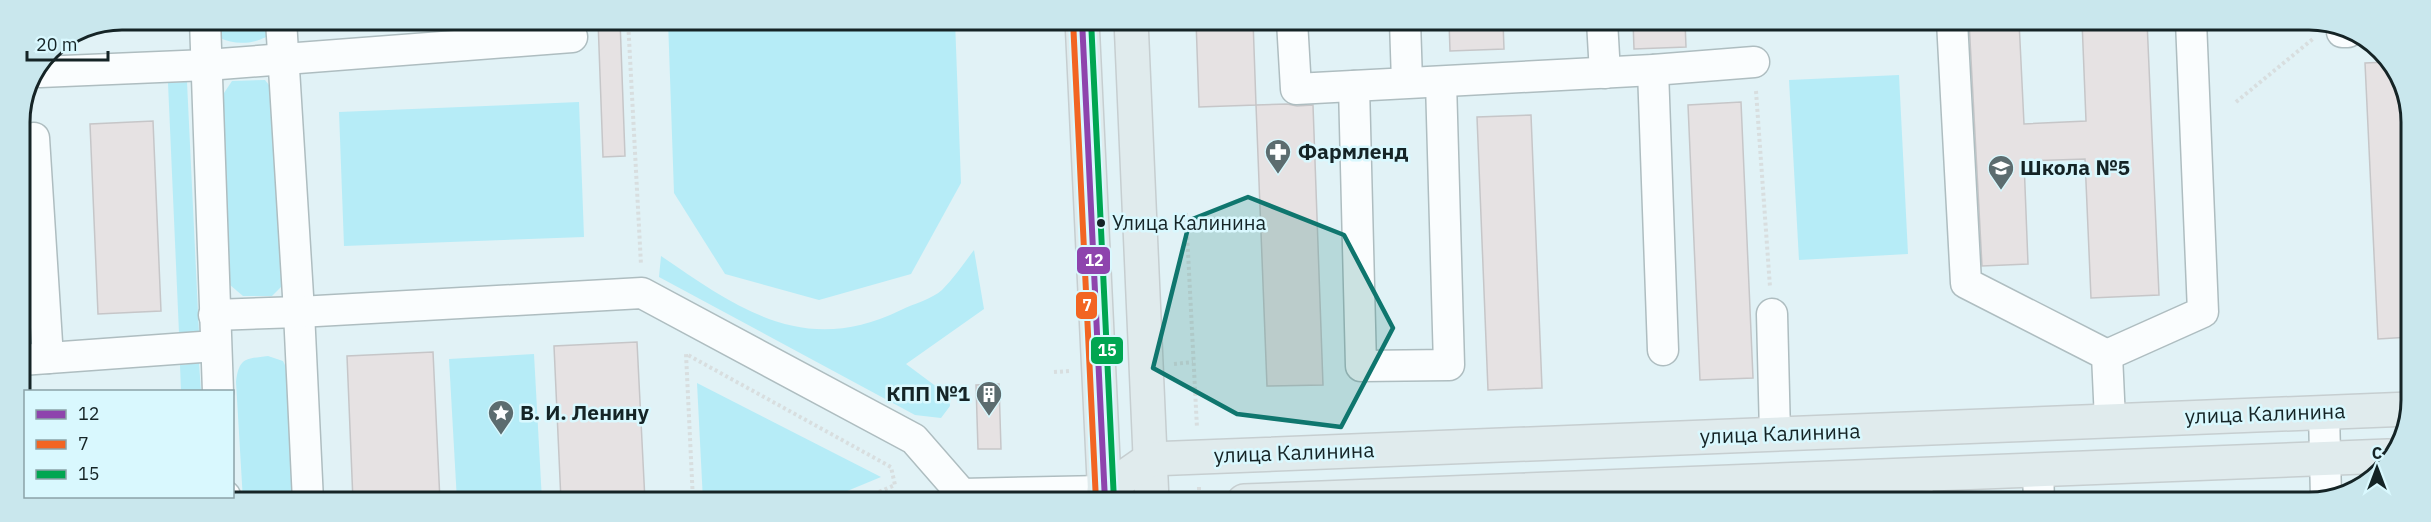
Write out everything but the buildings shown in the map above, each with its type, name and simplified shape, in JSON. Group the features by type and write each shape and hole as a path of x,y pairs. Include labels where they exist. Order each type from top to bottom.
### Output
{"main road":[{"path":"1082,30 1105,492"},
{"path":"1131,30 1151,492"},
{"name":"улица Калинина","path":"1149,459 2400,409"},
{"path":"1738,492 1918,488 2038,470 2381,456"},
{"path":"1110,492 1149,459"}],"street":[{"path":"205,30 218,390"},
{"path":"281,30 308,492"},
{"path":"1293,30 1296,89 1605,73 1754,62"},
{"path":"1405,30 1407,82"},
{"path":"1603,30 1605,73"},
{"path":"1952,30 1966,283 2107,355"},
{"path":"2107,355 2203,312 2191,30"},
{"path":"46,72 207,65 572,37"},
{"path":"1653,70 1663,350"},
{"path":"1354,86 1360,366 1449,365 1441,82"},
{"path":"34,138 35,359 215,346"},
{"path":"214,315 642,293 914,439 954,492"},
{"path":"1772,314 1775,434"},
{"path":"2107,355 2110,420"},
{"path":"2325,412 2326,490"},
{"path":"2038,470 2039,492"}],"path":[{"path":"629,30 642,293"},
{"path":"2236,102 2333,34"},
{"path":"1754,62 1772,314"},
{"path":"1186,213 1199,492"},
{"path":"693,492 686,354 891,466 895,485 879,492"}],"highlighted area":[{"path":"1248,197 1344,235 1393,328 1341,427 1237,414 1153,368 1190,220"}],"shaded area":[{"path":"220,30 274,30 269,35 255,41 241,43 220,38"},
{"path":"668,30 955,30 961,183 911,274 819,300 725,274 674,193"},
{"path":"1899,75 1908,254 1799,260 1789,80"},
{"path":"265,80 276,94 283,285 272,296 243,296 230,285 222,96 232,81"},
{"path":"187,82 199,333 179,333 168,83"},
{"path":"579,102 584,237 344,246 339,112"},
{"path":"974,250 984,309 906,364 949,396 950,406 941,418 915,415 659,277 661,256 718,294 746,309 775,321 804,328 834,329 866,323 933,296 942,290"},
{"path":"534,354 542,492 456,492 449,359"},
{"path":"268,356 283,361 289,373 295,492 242,492 236,382 242,364 254,358"},
{"path":"199,363 201,390 181,390 180,365"},
{"path":"697,383 881,477 845,492 703,492"}],"transit line":[{"name":"7","path":"1073,30 1096,492"},
{"name":"12","path":"1082,30 1105,492"},
{"name":"15","path":"1091,30 1114,492"}],"place":[{"name":"Фармленд","path":"1278,175"},
{"name":"Школа №5","path":"2001,191"},
{"name":"Улица Калинина","path":"1101,223"},
{"name":"КПП №1","path":"989,417"},
{"name":"В. И. Ленину","path":"501,436"}]}
